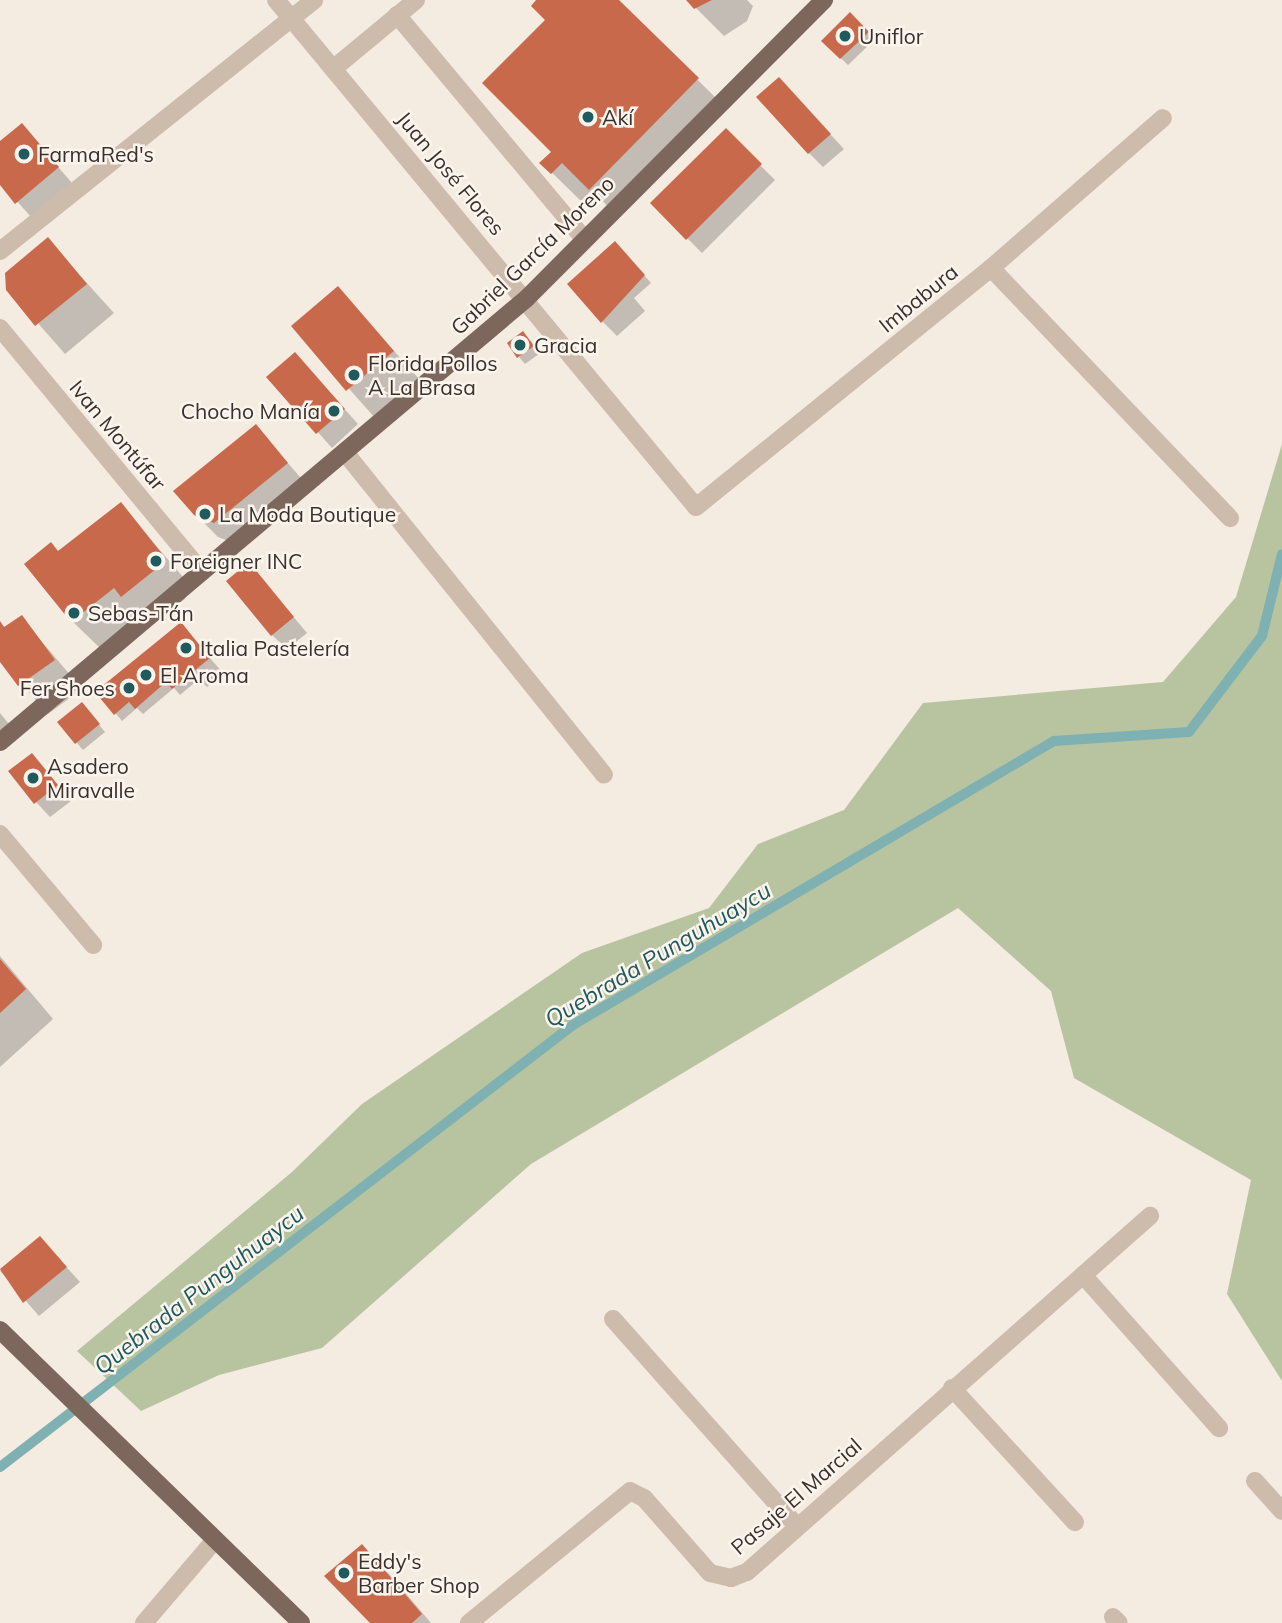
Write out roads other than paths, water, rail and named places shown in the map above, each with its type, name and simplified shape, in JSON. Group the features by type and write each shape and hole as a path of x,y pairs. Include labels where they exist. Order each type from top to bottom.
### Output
{"main road":[{"name":"Gabriel García Moreno","path":"0,742 201,571 346,455 527,298 824,0"},
{"path":"0,1329 301,1623"}],"street":[{"name":"Juan José Flores","path":"276,0 527,298 696,507"},
{"path":"0,250 289,17 314,0"},
{"path":"332,69 416,0"},
{"path":"397,15 584,239"},
{"name":"Imbabura","path":"696,507 992,268 1163,118"},
{"path":"992,268 1230,518"},
{"name":"Ivan Montúfar","path":"0,328 201,571"},
{"path":"346,455 604,775"},
{"path":"0,834 93,945"},
{"name":"Pasaje El Marcial","path":"469,1623 630,1491 644,1498 710,1573 731,1578 797,1525 1150,1216"},
{"path":"1083,1275 1219,1428"},
{"path":"613,1319 797,1525"},
{"path":"952,1388 1075,1522"},
{"path":"1255,1481 1282,1511"},
{"path":"144,1623 215,1540"}],"waterway":[{"name":"Quebrada Punguhuaycu","path":"0,1467 573,1025 1054,741 1189,732 1262,636 1282,554"}],"place":[{"name":"Uniflor","path":"845,36"},
{"name":"Akí","path":"588,117"},
{"name":"FarmaRed's","path":"24,154"},
{"name":"Gracia","path":"520,345"},
{"name":"Florida Pollos A La Brasa","path":"354,375"},
{"name":"Chocho Manía","path":"334,411"},
{"name":"La Moda Boutique","path":"205,514"},
{"name":"Foreigner INC","path":"156,561"},
{"name":"Sebas-Tán","path":"74,613"},
{"name":"Italia Pastelería","path":"186,648"},
{"name":"El Aroma","path":"146,675"},
{"name":"Fer Shoes","path":"129,688"},
{"name":"Asadero Miravalle","path":"33,778"},
{"name":"Eddy's Barber Shop","path":"344,1573"}]}
